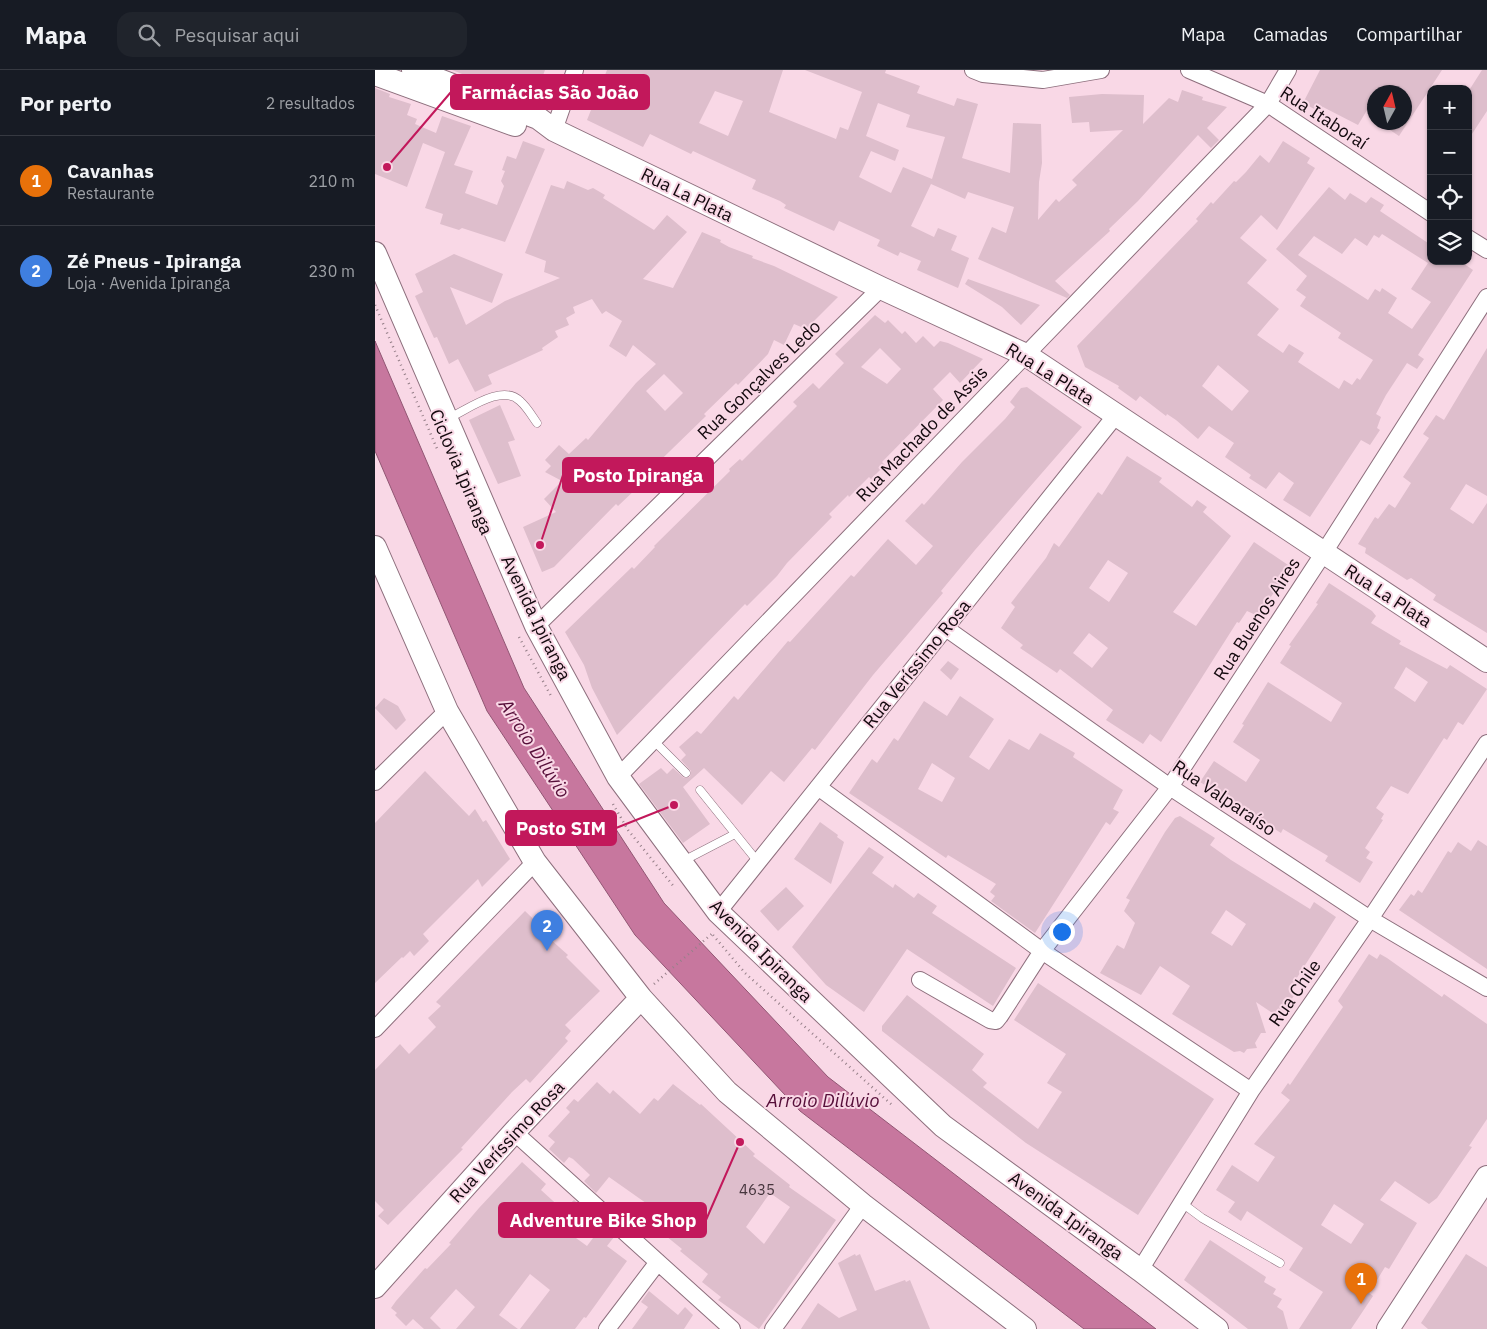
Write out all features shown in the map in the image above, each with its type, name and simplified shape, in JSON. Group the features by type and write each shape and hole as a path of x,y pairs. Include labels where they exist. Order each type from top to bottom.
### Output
{"main road":[{"name":"Rua La Plata","path":"413,70 538,118 554,130 881,288 1026,355 1323,554 1487,661"},
{"name":"Rua La Plata","path":"375,74 529,130 554,130"},
{"name":"Avenida Ipiranga","path":"375,253 447,419 526,629 613,786 681,862 715,923 943,1126 1141,1270 1217,1329"},
{"path":"375,548 447,711 535,862 641,998 727,1092 863,1205 1025,1329"},
{"name":"Rua Veríssimo Rosa","path":"375,1287 514,1132 641,998"},
{"path":"1388,1329 1487,1177"}],"street":[{"path":"554,130 575,70"},
{"path":"973,70 983,74 1044,75 1101,70"},
{"name":"Rua Itaboraí","path":"1189,70 1268,104 1427,210"},
{"name":"Rua Machado de Assis","path":"613,786 654,741 1268,104 1288,70"},
{"path":"1472,241 1487,250"},
{"name":"Rua Gonçalves Ledo","path":"526,629 881,288"},
{"name":"Rua Buenos Aires","path":"920,980 990,1020 996,1020 1042,951 1170,787 1323,554 1487,297"},
{"name":"Rua Veríssimo Rosa","path":"715,923 758,862 947,629 1116,415"},
{"name":"Rua Valparaíso","path":"947,629 1170,787 1370,919 1487,988"},
{"path":"375,782 447,711"},
{"name":"Rua Chile","path":"1141,1270 1251,1091 1370,919 1487,743"},
{"path":"818,787 1042,951 1251,1091"},
{"path":"375,1029 535,862"},
{"path":"514,1132 731,1329"},
{"path":"773,1329 863,1205"},
{"path":"607,1329 658,1262"}],"lane":[{"path":"447,419 502,394 510,394 520,400 537,423"},
{"path":"654,741 686,773"},
{"path":"700,790 758,862"},
{"path":"681,862 735,834"},
{"path":"1182,1203 1202,1218 1280,1263"}],"path":[{"name":"Ciclovia Ipiranga","path":"375,305 442,460"},
{"path":"526,629 554,702"},
{"path":"613,786 628,830 676,889"},
{"path":"657,980 705,939 715,923 745,973 893,1106"}],"water":[{"name":"Arroio Dilúvio","path":"375,341 524,688 664,903 828,1077 1156,1329 1084,1329 800,1111 635,935 487,711 375,451"}],"building":[{"path":"452,70 545,70 533,102"},
{"path":"607,70 783,70 769,112 836,139 840,127 848,130 862,92 805,70 886,70 885,73 920,86 917,93 954,106 957,98 978,104 962,158 1010,173 1013,123 1041,124 1042,163 1039,182 1038,220 1056,199 1059,202 1077,185 1072,180 1123,130 1090,132 1089,122 1072,123 1069,97 1102,94 1144,95 1143,124 1169,98 1178,102 1182,90 1203,97 1202,100 1227,107 1207,128 1219,140 1211,148 1198,135 1138,201 1109,229 1110,231 1055,281 1070,295 1067,298 978,259 992,227 1006,233 1014,207 968,192 965,199 931,184 911,226 934,237 938,228 957,236 951,250 969,258 958,288 917,270 921,261 900,252 898,256 877,246 880,240 839,221 834,231 784,208 786,205 780,201 752,189 756,180 693,151 691,154 650,134 643,147 587,120","holes":["715,91 743,101 728,136 699,123","878,103 910,115 906,127 945,137 932,179 903,167 891,193 859,177 871,151 895,161 899,150 866,136"]},
{"path":"1320,70 1442,70 1432,85 1427,85 1427,93 1412,116 1412,85 1367,85 1367,110 1358,125 1323,107 1320,112 1303,103"},
{"path":"1482,70 1487,70 1487,111 1472,134 1472,130 1472,86"},
{"path":"375,88 390,94 389,97 411,104 407,115 417,119 415,124 436,133 442,116 471,126 454,165 473,171 465,193 497,205 504,186 501,181 505,171 502,170 507,156 516,159 523,141 545,149 505,242 462,228 459,230 440,224 443,214 425,208 445,152 423,143 407,187 375,174"},
{"path":"1390,130 1403,130 1399,136"},
{"path":"1283,141 1310,158 1307,163 1315,168 1277,230 1261,215 1240,238 1267,260 1247,283 1279,309 1257,335 1283,353 1289,344 1304,353 1298,362 1339,389 1344,380 1352,385 1357,378 1360,380 1373,360 1338,338 1341,333 1300,306 1306,297 1296,290 1307,276 1276,249 1329,187 1345,200 1350,193 1366,203 1371,197 1384,205 1380,211 1427,242 1427,262 1382,234 1379,238 1374,235 1367,246 1355,238 1342,254 1314,236 1298,255 1368,300 1375,289 1380,292 1382,288 1397,298 1388,313 1412,329 1431,302 1411,289 1427,265 1466,265 1473,270 1418,355 1424,359 1417,369 1407,363 1386,395 1376,414 1381,417 1377,428 1380,430 1370,445 1361,440 1310,517 1283,500 1294,483 1279,472 1266,489 1249,478 1251,475 1225,457 1234,443 1209,426 1198,439 1176,420 1167,414 1166,416 1140,396 1136,401 1118,388 1119,386 1085,367 1077,346 1198,221 1196,219 1211,202 1213,204 1234,181 1236,182 1260,155 1269,163","holes":["1218,365 1249,391 1232,411 1202,386"]},
{"path":"567,181 588,190 593,188 605,195 603,198 654,230 667,215 687,232 643,279 673,288 702,232 721,240 720,242 729,247 753,256 752,258 774,266 838,297 806,329 794,324 784,345 774,340 768,354 738,385 736,383 704,414 706,416 634,486 637,488 618,506 616,504 554,567 542,572 523,527 556,512 544,499 562,481 545,472 551,466 545,460 559,445 569,454 586,438 588,440 636,383 656,364 633,345 626,357 609,346 622,321 606,311 602,314 592,299 573,307 575,313 566,318 569,325 555,331 558,337 542,348 543,350 488,375 492,384 475,392 458,359 449,364 437,337 434,338 415,296 423,292 415,274 454,254 503,274 492,303 450,287 466,325 505,301 560,278 544,272 546,261 525,253 551,185 564,189","holes":["664,374 683,393 665,411 646,391"]},
{"path":"968,279 1040,305 1021,325 1002,307 965,284"},
{"path":"875,315 885,323 888,320 902,334 905,331 916,343 923,336 934,347 940,341 983,359 960,383 950,372 933,389 943,400 882,462 885,465 871,479 869,477 849,497 848,495 829,514 832,517 787,563 777,576 747,606 745,604 617,735 592,688 584,665 565,632 632,567 634,569 654,546 730,471 729,469 740,459 742,461 797,406 793,402 813,383 819,389 844,363 835,354","holes":["880,348 901,369 887,384 861,367"]},
{"path":"1487,348 1487,496 1466,484 1450,509 1473,524 1487,503 1487,633 1433,600 1436,595 1411,578 1407,580 1365,553 1366,548 1358,544 1375,517 1378,519 1389,504 1395,508 1411,483 1403,477 1429,438 1423,434 1436,415 1444,420"},
{"path":"1027,387 1082,427 941,591 943,593 873,675 815,750 812,748 784,782 771,771 742,805 704,768 683,787 710,824 683,843 639,784 661,768 667,774 673,768 684,778 690,777 691,771 681,760 686,755 679,747 697,731 701,734 734,696 738,700 788,641 790,642 851,575 854,577 888,539 916,565 933,546 905,521 922,503 924,505 962,462 1005,419 1015,407 1010,402 1021,388"},
{"path":"500,405 515,440 508,442 521,476 498,484 469,420"},
{"path":"1127,456 1162,478 1159,482 1192,507 1197,500 1207,507 1203,512 1231,536 1173,612 1196,626 1254,542 1291,567 1258,616 1247,611 1239,623 1237,622 1161,742 1150,734 1143,744 1106,720 1113,710 1060,669 1057,673 1020,648 1023,645 1001,628 1015,607 1011,603 1046,558 1054,543 1059,547 1098,492 1102,495","holes":["1108,560 1128,573 1109,602 1089,588","1089,633 1108,648 1092,668 1073,653"]},
{"path":"1329,583 1372,611 1376,616 1371,623 1401,641 1399,644 1447,669 1450,665 1487,689 1463,725 1458,722 1447,740 1444,738 1408,794 1391,786 1376,808 1384,814 1381,819 1383,820 1365,848 1370,852 1366,858 1373,862 1360,883 1325,861 1328,856 1283,829 1281,833 1200,782 1214,761 1246,782 1260,760 1233,742 1268,682 1331,722 1342,703 1280,663 1291,646 1289,645 1318,604 1316,603","holes":["1406,667 1428,682 1415,702 1394,688"]},
{"path":"948,661 959,669 951,680 940,670"},
{"path":"960,696 994,719 969,757 989,770 1009,739 1029,750 1040,733 1075,753 1073,757 1123,790 1113,809 1119,812 1110,825 1106,822 1035,933 991,901 995,896 990,892 996,884 948,855 946,858 849,793 872,759 877,763 894,738 898,741 924,701 947,716","holes":["932,763 955,778 942,802 918,789"]},
{"path":"384,698 398,706 406,720 396,730 375,708"},
{"path":"425,771 469,816 475,809 483,822 486,820 510,859 482,887 478,879 423,934 429,941 414,956 410,951 402,957 375,983 375,823"},
{"path":"1180,816 1215,838 1210,845 1310,909 1314,902 1336,917 1289,990 1295,994 1280,1018 1256,1002 1266,1033 1261,1033 1255,1043 1257,1048 1247,1049 1244,1053 1240,1051 1234,1052 1172,1014 1190,986 1160,966 1141,995 1100,973 1117,945 1124,949 1135,923 1124,911 1130,900 1126,898 1175,818","holes":["1226,910 1246,924 1232,946 1211,933"]},
{"path":"820,822 838,835 837,837 844,842 831,884 794,859"},
{"path":"1478,840 1487,846 1487,969 1399,910 1411,894 1414,896 1418,890 1422,893 1448,851 1451,853 1458,842 1471,851"},
{"path":"869,847 884,857 872,873 893,888 895,884 914,898 918,893 937,906 932,913 1016,968 993,1006 907,949 864,1012 826,985 792,947"},
{"path":"786,887 804,906 778,931 760,911"},
{"path":"525,911 552,937 550,939 568,955 566,957 600,991 565,1025 571,1031 565,1038 568,1041 530,1083 526,1079 512,1092 461,1148 463,1149 388,1225 378,1216 384,1210 375,1201 375,1070 400,1044 409,1054 436,1027 428,1018 441,1006 436,1002"},
{"path":"1369,954 1377,959 1380,954 1442,997 1444,994 1487,1024 1487,1119 1469,1146 1472,1147 1437,1198 1429,1204 1395,1181 1380,1200 1417,1223 1389,1269 1385,1267 1369,1293 1373,1296 1351,1329 1299,1329 1323,1292 1289,1270 1303,1248 1247,1211 1241,1221 1228,1212 1235,1202 1216,1190 1232,1165 1258,1182 1275,1157 1254,1144 1290,1100 1281,1093 1288,1083 1290,1085 1343,1007 1338,1001","holes":["1334,1204 1364,1224 1351,1244 1321,1225"]},
{"path":"1038,983 1214,1099 1138,1215 1026,1143 882,1031 882,1026 907,995 984,1054 972,1070 987,1083 983,1087 1038,1129 1062,1092 1047,1083 1066,1054 1014,1020"},
{"path":"597,1082 610,1094 613,1090 640,1114 654,1098 658,1101 673,1084 701,1104 755,1154 753,1156 790,1185 789,1187 836,1220 759,1329 718,1300 721,1297 702,1282 708,1274 680,1251 682,1249 661,1232 664,1228 648,1215 653,1208 609,1177 596,1193 584,1181 590,1175 573,1159 569,1157 564,1163 549,1149 555,1142 548,1136 570,1112 566,1108 574,1099 578,1102","holes":["770,1193 790,1207 764,1244 746,1227"]},
{"path":"522,1162 546,1184 541,1190 563,1210 574,1200 583,1208 565,1230 587,1246 602,1226 614,1237 607,1246 627,1261 586,1318 584,1317 575,1329 520,1329 550,1290 530,1274 499,1315 518,1329 456,1329 475,1307 456,1289 430,1318 441,1329 424,1329 413,1319 406,1326 391,1308 425,1268 427,1269 451,1244 449,1243 479,1208"},
{"path":"1210,1240 1266,1277 1264,1282 1276,1289 1273,1294 1282,1299 1277,1307 1283,1311 1288,1329 1248,1329 1184,1280"},
{"path":"855,1254 856,1256 860,1254 875,1291 910,1280 930,1329 801,1329 818,1303 839,1318 857,1310 838,1263"},
{"path":"1466,1254 1487,1267 1487,1329 1428,1329 1421,1323"},
{"path":"649,1291 678,1315 685,1307 693,1315 684,1329 632,1329 648,1307 641,1302"}],"place":[{"name":"Farmácias São João","path":"387,167"},
{"name":"Posto Ipiranga","path":"540,545"},
{"name":"Posto SIM","path":"674,805"},
{"name":"Zé Pneus - Ipiranga","path":"547,951"},
{"name":"Adventure Bike Shop","path":"740,1142"},
{"name":"Cavanhas","path":"1361,1304"}]}
